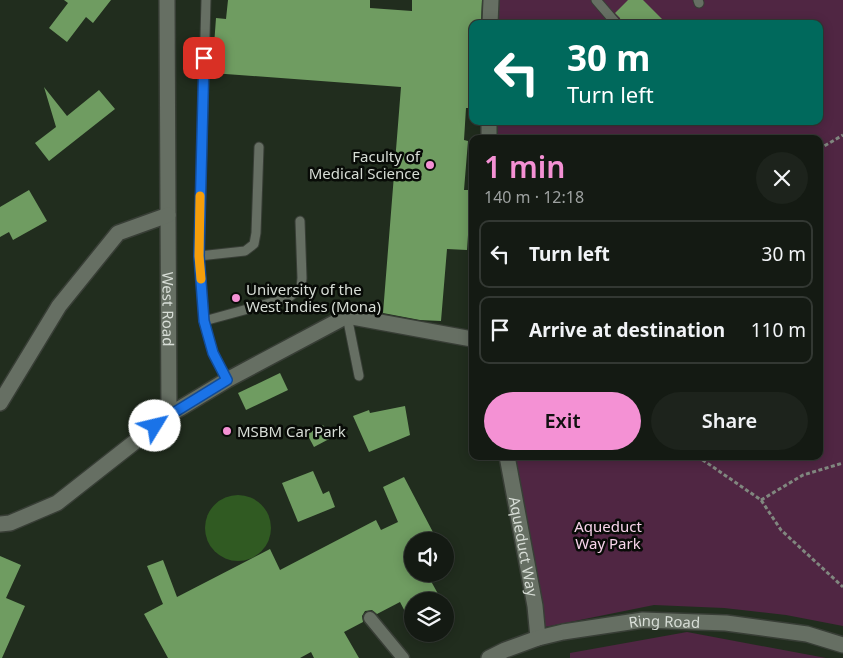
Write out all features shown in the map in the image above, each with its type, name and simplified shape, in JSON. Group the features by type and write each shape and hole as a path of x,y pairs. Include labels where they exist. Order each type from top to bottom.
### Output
{"street":[{"name":"West Road","path":"167,0 170,415"},
{"path":"490,0 490,20"},
{"path":"0,402 59,306 118,232 168,215"},
{"path":"0,524 10,523 57,503 170,415 227,380 347,316 469,338"},
{"name":"Aqueduct Way","path":"508,460 535,606 538,638"},
{"path":"370,618 403,658"},
{"name":"Ring Road","path":"489,658 538,638 563,632 644,620 726,622 807,634 843,645"}],"lane":[{"path":"206,0 199,256 204,321 213,353 227,380"},
{"path":"596,0 613,20"},
{"path":"199,256 245,251 254,244 259,146"},
{"path":"204,321 288,298 301,288 300,221"},
{"path":"347,316 358,376"}],"path":[{"path":"823,147 843,135"},
{"path":"703,460 761,500 782,530 843,586"},
{"path":"761,500 804,475 843,463"}],"shaded area":[{"name":"University of the West Indies (Mona)","path":"0,0 843,0 843,658 0,658"},
{"path":"238,495 251,498 261,505 268,515 271,528 268,541 261,551 251,558 238,561 225,558 215,551 208,541 205,528 208,515 215,505 225,498"}],"green space":[{"name":"Aqueduct Way Park","path":"497,0 843,0 843,626 786,615 724,608 654,605 545,627 516,460 823,460 823,135 495,135 495,125 823,125 823,20 496,20"},
{"path":"687,632 826,658 570,658 570,653"}],"building":[{"path":"64,0 111,0 93,23 86,17 67,42 49,28 68,3"},
{"name":"Faculty of Medical Science","path":"228,0 370,0 370,8 412,11 412,0 482,0 481,20 469,20 469,108 466,108 464,140 468,141 464,190 469,190 467,250 447,249 441,321 420,320 383,313 401,87 212,73 216,18 226,19"},
{"path":"628,0 643,0 663,20 620,20 615,13"},
{"path":"44,87 67,116 99,90 115,109 49,161 35,143 56,127"},
{"path":"29,190 47,221 13,240 9,232 0,237 0,207"},
{"path":"280,373 288,390 246,410 238,393"},
{"path":"405,406 410,435 369,452 353,416 369,410 370,413"},
{"path":"323,425 331,438 314,447 307,434"},
{"path":"313,471 323,494 329,491 335,507 298,522 282,483"},
{"path":"404,477 433,532 404,532 404,582 431,582 437,592 404,592 404,610 400,602 377,614 372,610 365,611 362,616 363,622 344,632 359,658 314,658 311,652 300,658 168,658 144,614 163,604 147,566 163,560 177,597 270,549 280,570 376,520 381,530 398,522 383,487"},
{"path":"0,556 21,565 6,598 25,606 2,658 0,658"}],"slow traffic":[{"path":"200,196 199,256 201,279"}],"place":[{"name":"Faculty of Medical Science","path":"430,165"},
{"name":"University of the West Indies (Mona)","path":"236,298"},
{"name":"MSBM Car Park","path":"227,431"}],"route":[{"path":"155,426 227,380 213,353 204,321 199,256 204,58"}]}
